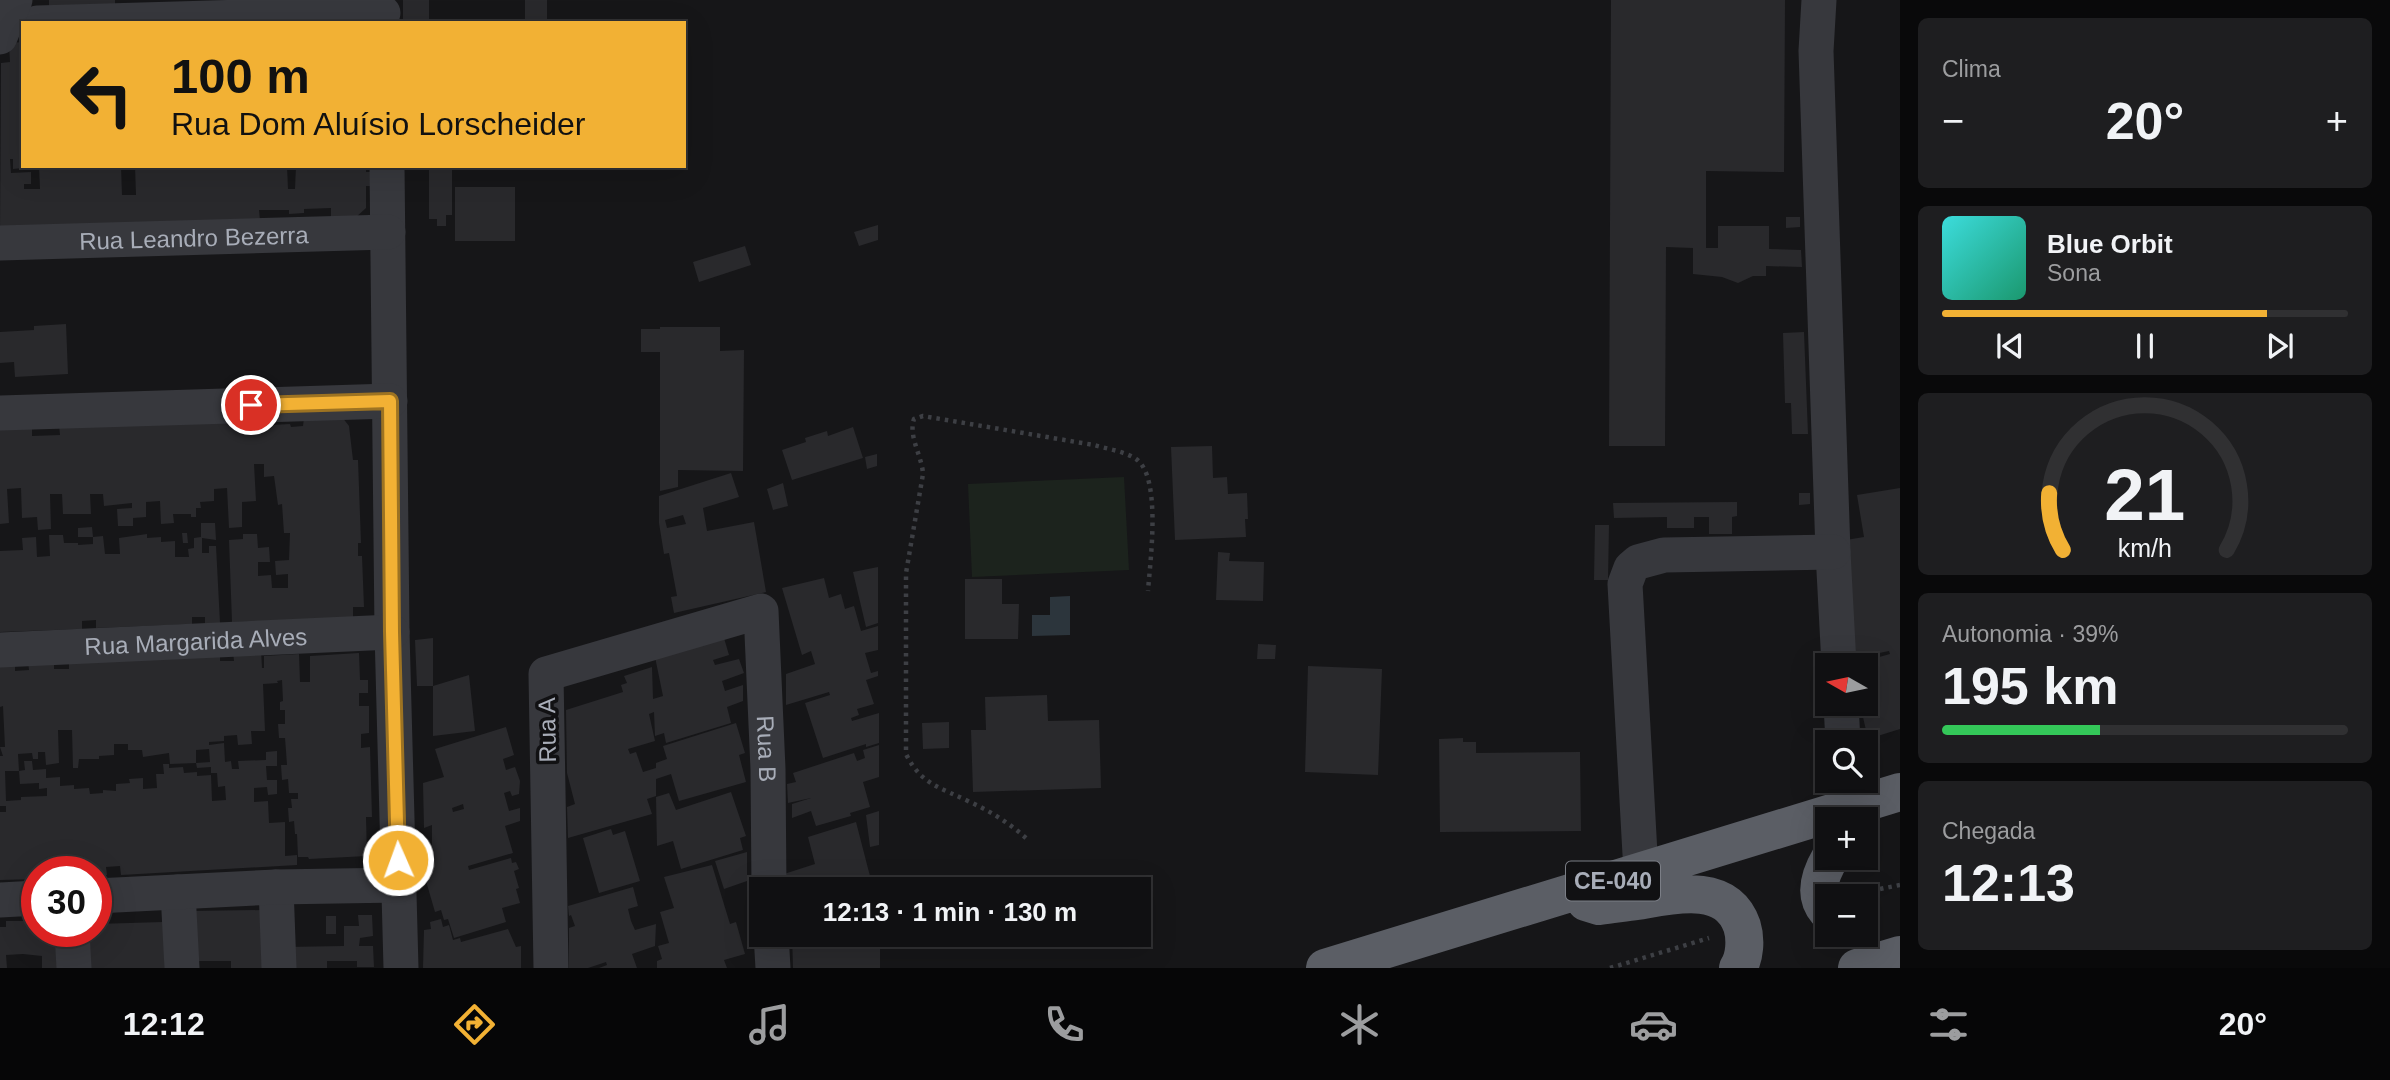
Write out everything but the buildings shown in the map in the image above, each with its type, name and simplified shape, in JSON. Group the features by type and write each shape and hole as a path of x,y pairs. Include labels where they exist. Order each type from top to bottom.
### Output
{"highway":[{"name":"CE-040","path":"1325,968 1900,792"},
{"path":"1853,806 1900,807"},
{"path":"1567,895 1599,906 1676,893 1717,899 1732,908 1743,928 1744,952 1738,968"},
{"path":"1878,936 1900,933"},
{"path":"1857,968 1900,955"}],"street":[{"path":"1819,0 1816,51 1838,653"},
{"path":"16,21 383,12"},
{"path":"387,168 392,632 401,968"},
{"name":"Rua Leandro Bezerra","path":"0,243 388,232"},
{"path":"0,413 390,401"},
{"path":"1641,872 1625,584 1631,568 1638,562 1674,554 1833,552"},
{"name":"Rua B","path":"761,611 768,756 769,877"},
{"name":"Rua A","path":"551,968 546,674 761,611"},
{"name":"Rua Margarida Alves","path":"0,650 392,632"},
{"path":"112,894 399,885"},
{"path":"276,887 279,968"},
{"path":"178,892 182,968"},
{"path":"0,900 21,899"},
{"path":"73,947 74,968"},
{"path":"772,947 773,968"}],"path":[{"path":"1026,838 979,806 938,789 911,765 906,754 906,573 923,474 922,459 912,429 915,419 923,416 1094,445 1136,459 1145,468 1149,478 1152,514 1148,591"},
{"path":"1878,890 1900,886"}],"shaded area":[{"path":"1124,477 1129,570 972,577 968,484"},
{"path":"1070,596 1070,635 1032,636 1032,615 1050,615 1050,597"}],"route":[{"path":"251,405 390,401 398,860"}]}
